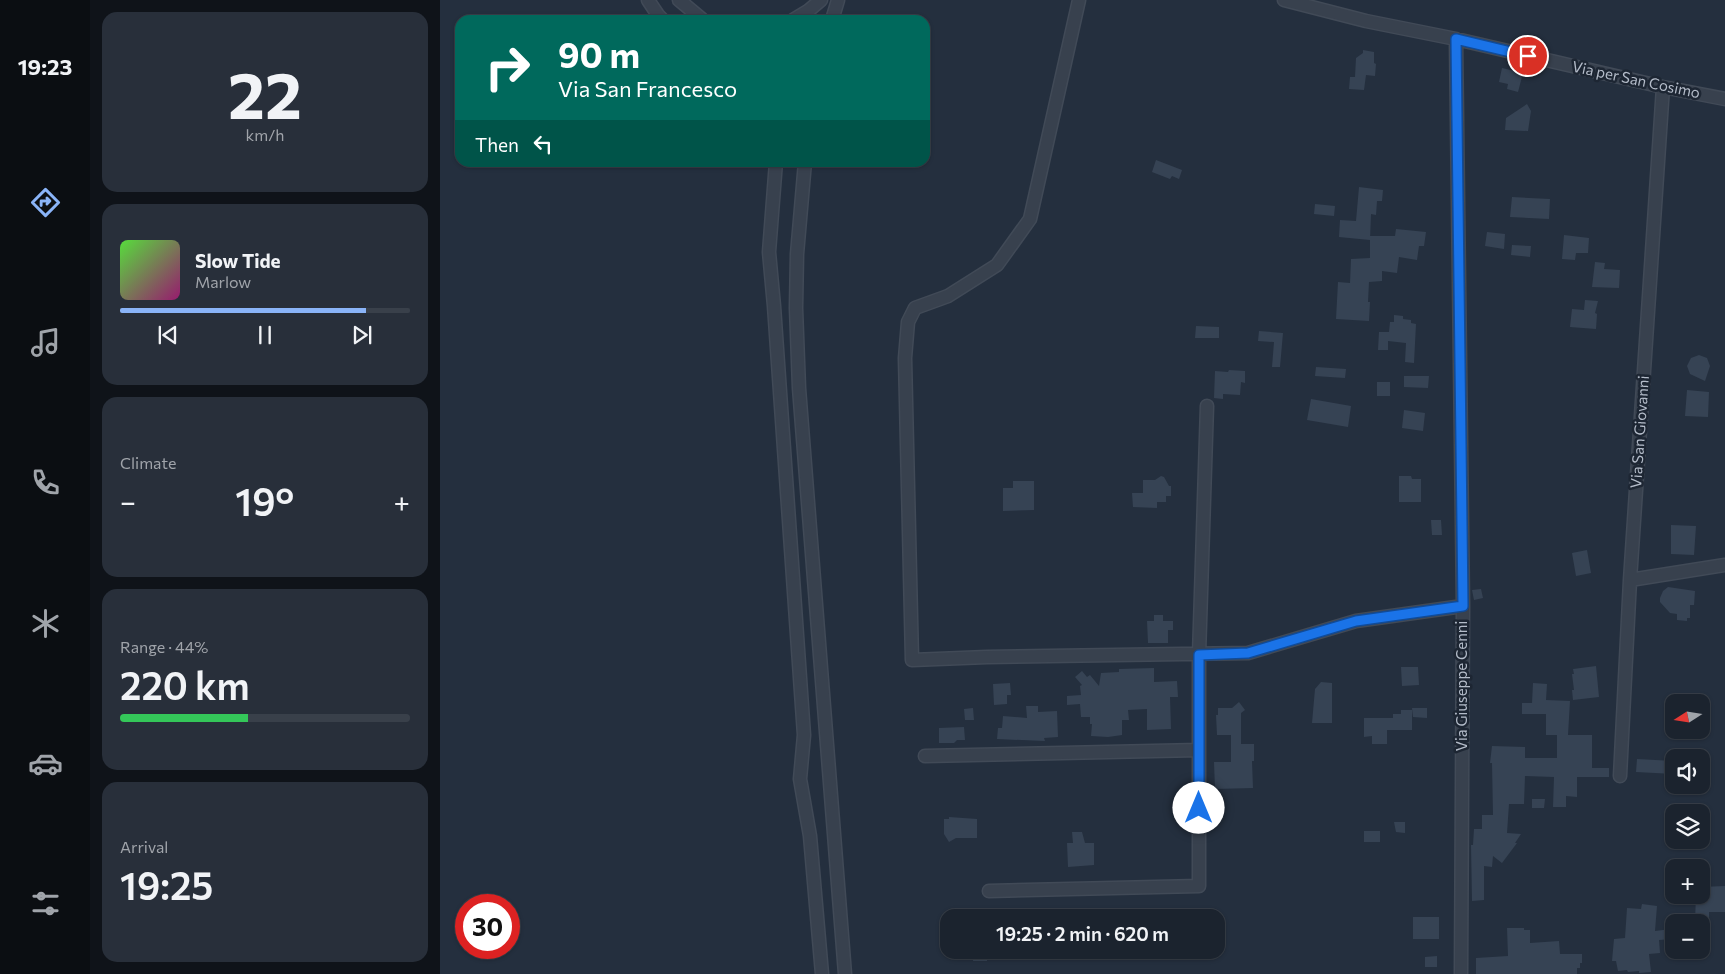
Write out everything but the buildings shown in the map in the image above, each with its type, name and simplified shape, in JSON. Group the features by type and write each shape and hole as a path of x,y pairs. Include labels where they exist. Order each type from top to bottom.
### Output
{"street":[{"path":"648,0 658,15"},
{"path":"679,0 697,15"},
{"path":"801,15 821,0"},
{"path":"834,15 838,0"},
{"path":"1079,0 1030,218 997,265 948,296 915,308 908,322 905,358 912,660 1248,653 1356,621 1463,606"},
{"name":"Via per San Cosimo","path":"1284,0 1310,2 1366,21 1456,39 1663,87 1725,99"},
{"name":"Via Giuseppe Cenni","path":"1456,39 1463,606 1461,974"},
{"name":"Via San Giovanni","path":"1620,776 1630,580 1663,87"},
{"path":"776,167 769,252 804,735 800,779 810,836 822,974"},
{"path":"805,167 797,254 796,308 799,388 845,974"},
{"path":"989,891 1199,886 1199,655 1208,406"},
{"path":"1630,580 1725,565"},
{"path":"925,756 1199,750"}],"route":[{"path":"1199,808 1199,655 1248,653 1356,621 1463,606 1456,39 1528,56"}]}
